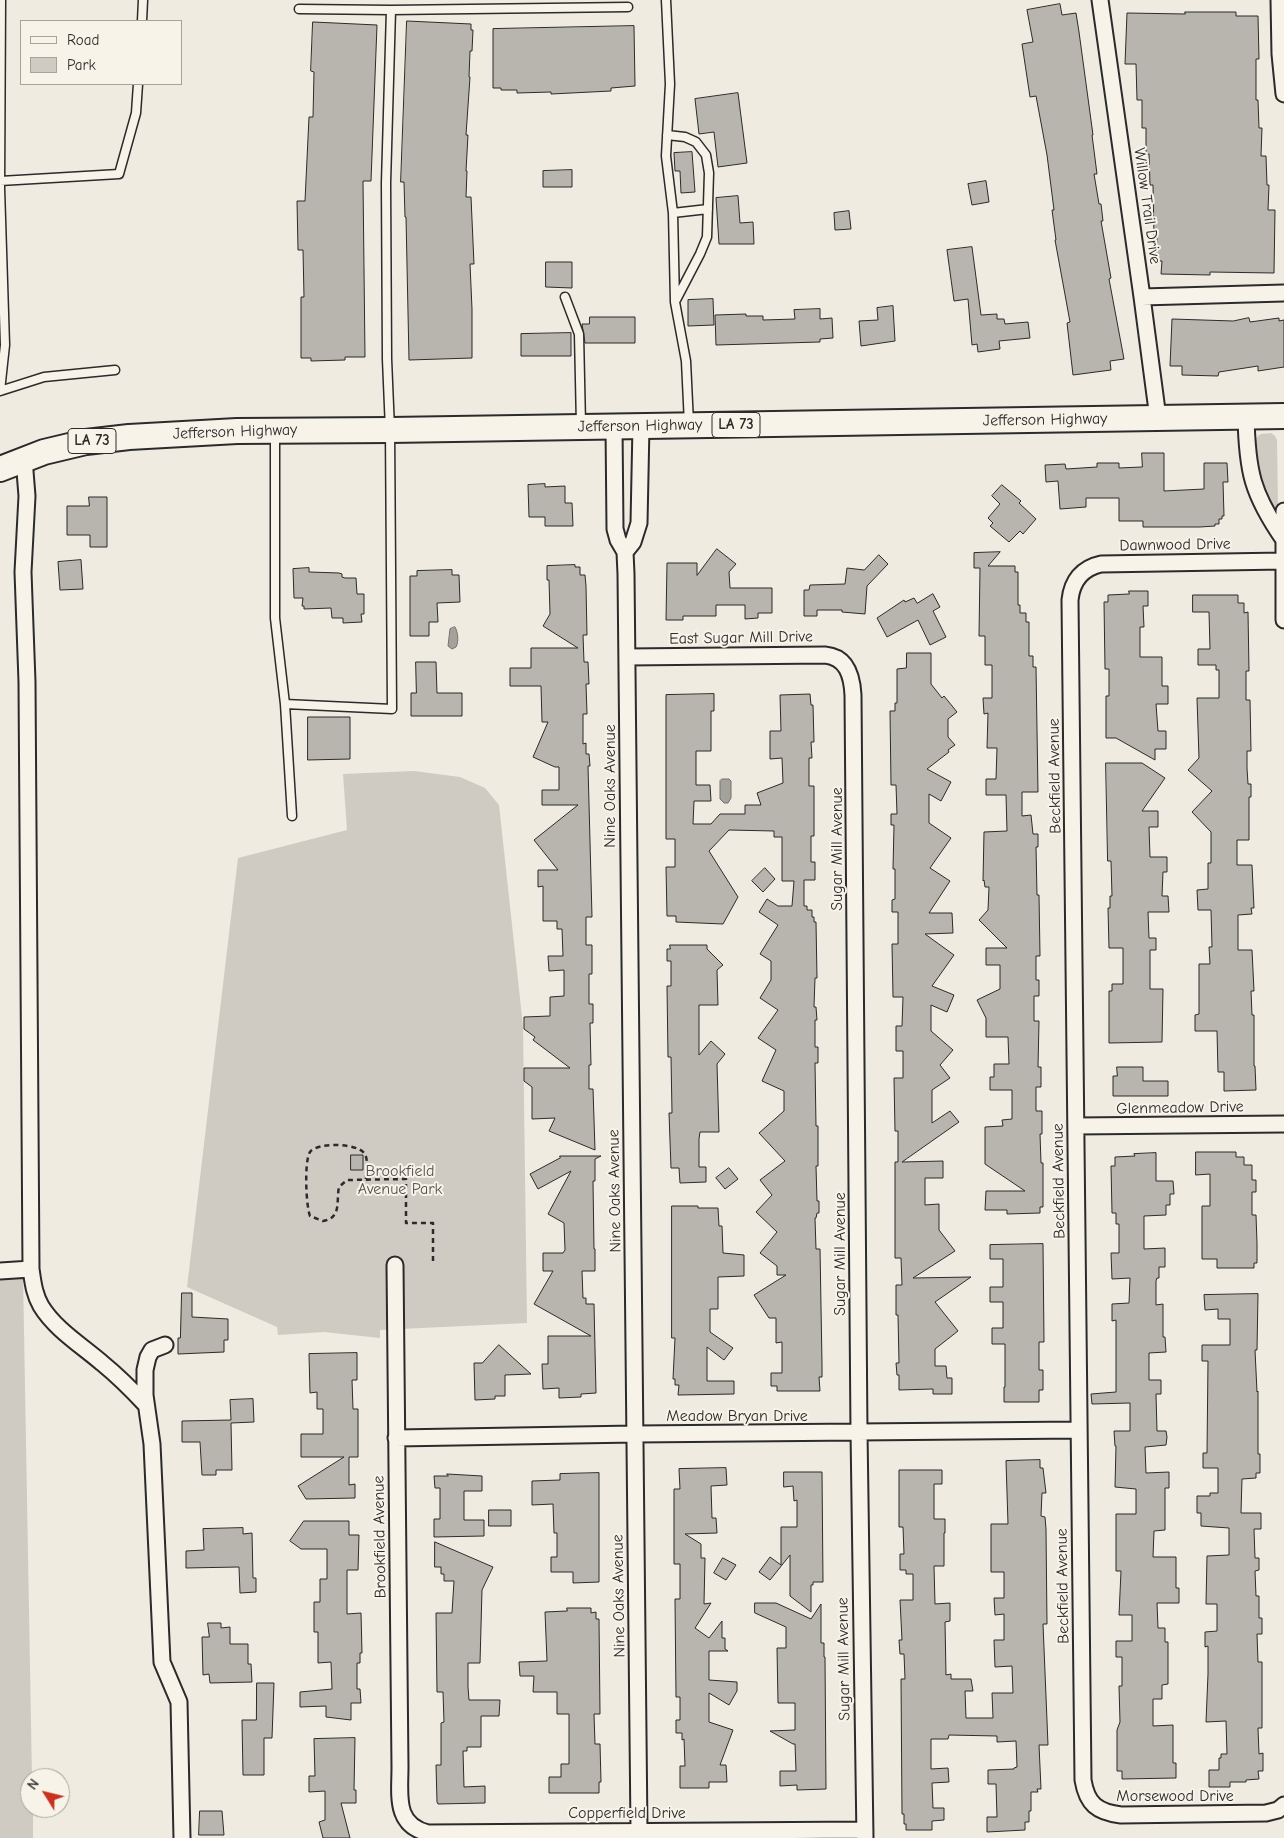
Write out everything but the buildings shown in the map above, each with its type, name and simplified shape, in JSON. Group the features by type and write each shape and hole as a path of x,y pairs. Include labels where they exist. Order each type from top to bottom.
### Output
{"main road":[{"name":"Jefferson Highway","path":"0,469 24,459 86,442 129,436 275,430 689,426 1284,416"}],"street":[{"name":"Willow Trail Drive","path":"1100,0 1158,418"},
{"path":"1280,0 1280,54 1284,94"},
{"path":"1142,297 1284,293"},
{"path":"1246,416 1247,457 1254,489 1262,506 1284,540"},
{"name":"Nine Oaks Avenue","path":"614,426 615,529 618,540 625,552 627,657 639,1830"},
{"name":"Nine Oaks Avenue","path":"625,552 633,542 639,523 640,426"},
{"path":"24,459 27,496 23,572 27,688 31,1269 33,1290 49,1317 70,1337 124,1381 146,1405"},
{"path":"1284,511 1284,620"},
{"name":"Dawnwood Drive","path":"1074,582 1087,568 1101,564 1283,561"},
{"name":"Beckfield Avenue","path":"1074,582 1070,600 1084,1780"},
{"name":"East Sugar Mill Drive","path":"627,657 825,655 842,661 849,671"},
{"name":"Sugar Mill Avenue","path":"849,671 853,704 864,1834"},
{"name":"Glenmeadow Drive","path":"1076,1126 1284,1124"},
{"name":"Brookfield Avenue","path":"395,1265 401,1810"},
{"path":"0,1271 31,1269"},
{"path":"165,1345 152,1350 144,1370 146,1405 152,1444 162,1662 179,1702 182,1838"},
{"name":"Meadow Bryan Drive","path":"396,1438 1079,1430"},
{"name":"Morsewood Drive","path":"1084,1780 1086,1795 1095,1807 1107,1813 1121,1816 1266,1813 1278,1810 1284,1805"},
{"name":"Copperfield Drive","path":"401,1810 409,1824 417,1830 428,1833 639,1830 864,1834"}],"lane":[{"path":"1,0 0,181 5,345 0,391 44,377 115,370"},
{"path":"142,20 143,0"},
{"path":"666,0 670,84 666,156 673,213 675,302 686,361 689,426"},
{"path":"299,9 391,10 628,7"},
{"path":"285,704 392,709 386,183 391,10"},
{"path":"0,181 119,174 136,113 138,85"},
{"path":"667,136 685,137 696,142 706,155 709,173 707,237 675,302"},
{"path":"673,213 708,210"},
{"path":"565,297 579,334 581,427"},
{"path":"275,430 276,618 285,704 292,816"}],"path":[{"path":"366,1179 367,1157 360,1149 349,1146 322,1146 315,1148 309,1153 307,1161 307,1208 310,1216 323,1222 331,1219 339,1207 338,1190 341,1184 347,1180 406,1179 406,1223 433,1223 433,1264"}],"green space":[{"path":"1271,433 1277,440 1278,505 1275,509 1272,508 1262,482 1255,449 1256,440 1259,435"},
{"name":"Brookfield Avenue Park","path":"414,771 460,777 485,788 499,805 523,1026 527,1323 380,1330 380,1338 324,1332 278,1335 277,1327 187,1287 238,858 347,830 343,774"},
{"path":"23,1275 32,1768 20,1768 20,1818 33,1818 33,1838 0,1838 0,1276"}],"shaded area":[{"path":"455,627 458,642 456,647 452,649 448,646 450,629"},
{"path":"722,779 729,779 731,781 731,798 728,803 724,803 720,799 720,781"}]}
